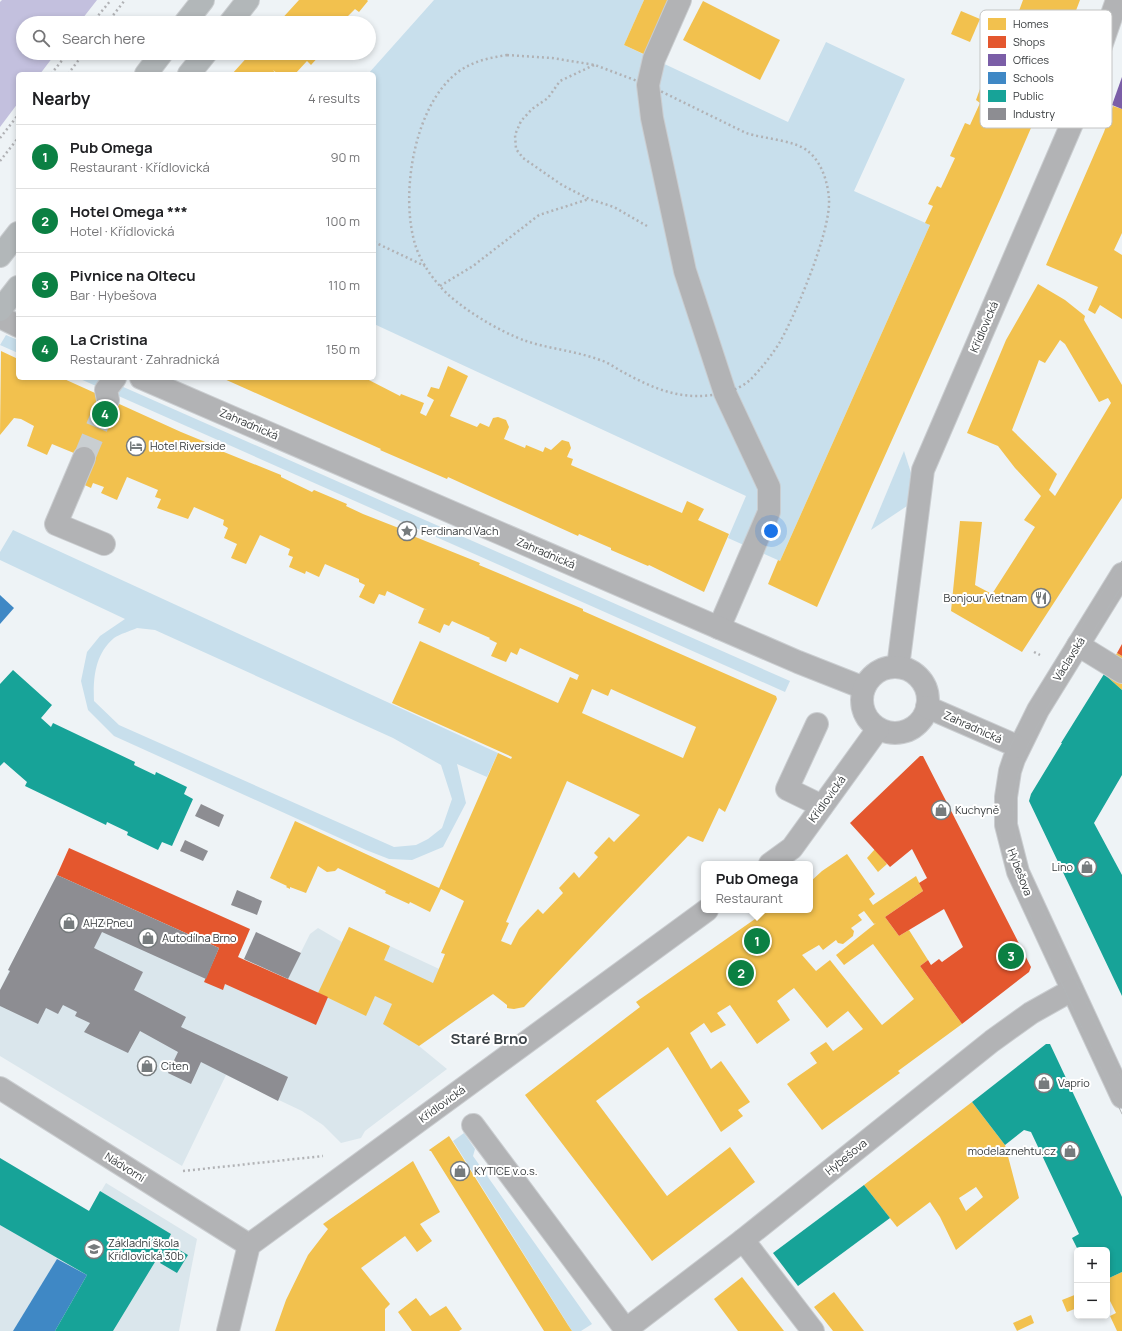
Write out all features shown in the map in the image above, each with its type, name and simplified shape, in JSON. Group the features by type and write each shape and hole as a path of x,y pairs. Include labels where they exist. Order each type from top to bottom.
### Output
{"main road":[{"path":"190,16 203,0"},
{"path":"235,16 248,0"},
{"path":"148,72 157,60"},
{"path":"192,72 201,60"},
{"path":"0,256 16,236"},
{"path":"0,310 16,290"}],"street":[{"path":"680,0 654,59 648,85 652,118 685,271 725,393 769,487 769,512 719,628"},
{"name":"Křídlovická","path":"1112,14 1117,0"},
{"name":"Křídlovická","path":"898,667 923,470 1070,128"},
{"path":"0,317 16,325"},
{"path":"108,400 106,390 114,380"},
{"name":"Zahradnická","path":"146,380 719,628 864,688"},
{"path":"84,458 56,524 104,544"},
{"name":"Václavská","path":"1019,747 1038,710 1122,574"},
{"path":"1078,645 1122,672"},
{"path":"898,667 913,673 924,685 927,696 927,707 923,717 917,724 908,730 898,733 878,729 865,715 862,707 864,688 869,679 877,671 898,667"},
{"name":"Zahradnická","path":"927,707 1019,747"},
{"path":"817,724 788,789 822,806"},
{"name":"Křídlovická","path":"774,861 792,848 878,729"},
{"name":"Hybešova","path":"1019,747 1010,771 1006,797 1006,825 1008,838 1018,872 1122,1097"},
{"name":"Křídlovická","path":"249,1245 703,913"},
{"name":"Hybešova","path":"625,1330 743,1240 992,1041 1031,1013 1072,990"},
{"name":"Nádvorní","path":"0,1088 249,1245"},
{"path":"473,1125 625,1330"},
{"path":"743,1240 813,1331"},
{"path":"228,1331 249,1245"}],"path":[{"path":"98,16 111,0"},
{"path":"112,16 125,0"},
{"path":"506,55 552,58 594,65 648,85 746,133 797,145 809,152 818,163 826,180 829,201 824,229 807,282 783,336 763,365 748,382 725,393 696,396 674,394 651,387 602,360 526,341 496,327 463,306 440,286 425,266 415,245 408,198 418,138 427,112 440,91 457,73 480,60 506,55"},
{"path":"53,72 62,60"},
{"path":"70,72 79,60"},
{"path":"594,65 560,81 548,98 532,109 521,121 515,135 516,149 523,158 562,185 589,200 614,207 643,223 681,250"},
{"path":"0,138 16,118"},
{"path":"0,161 16,141"},
{"path":"440,286 473,266 539,215 589,200"},
{"path":"376,243 425,266"},
{"path":"182,1171 324,1156"}],"shaded area":[{"path":"2,0 97,0 84,16 16,16 16,60 51,60 42,72 16,72 16,106 0,127 0,2"},
{"path":"434,0 644,0 624,45 788,122 826,42 905,79 854,191 930,225 780,561 728,538 746,496 376,325 376,72 370,72"},
{"path":"6,335 16,339 16,352 0,345"},
{"path":"83,380 108,380 790,681 785,692"},
{"path":"904,451 919,498 871,530"},
{"path":"13,530 498,753 487,777 457,764 466,803 443,847 412,860 389,859 366,850 114,736 88,710 81,681 87,652 100,636 125,619 0,560 0,552","holes":["137,628 155,630 393,738 441,765 452,799 442,828 428,839 416,845 394,847 119,725 94,701 95,675 99,659 103,651 114,638"]},
{"path":"57,875 287,980 310,934 318,928 342,942 349,927 493,994 419,1046 447,1069 365,1131 361,1138 341,1143 323,1125 302,1111 226,1075 182,1166 0,1056 0,990 9,971 8,970"},
{"path":"464,1133 475,1149 473,1156 592,1324 581,1331 572,1331 453,1141"},
{"path":"0,1158 89,1211 106,1183 197,1239 179,1331 0,1331"}],"building: Homes":[{"path":"299,0 368,1 359,12 355,9 348,16 284,16"},
{"path":"644,0 673,0 648,56 624,45"},
{"path":"1023,0 1080,0 1076,10 1019,10"},
{"path":"703,1 780,40 760,80 683,40"},
{"path":"961,11 980,19 970,42 951,34"},
{"path":"245,60 316,60 311,65 307,61 297,72 276,72 273,70 274,72 234,72"},
{"path":"980,89 980,103 976,100"},
{"path":"980,103 980,128 1031,128 817,607 768,584 778,560 780,561 930,225 925,223 933,206 928,204 937,186 941,188 955,158 950,156 965,123 970,125"},
{"path":"1113,106 1122,109 1122,233 1114,250 1122,255 1122,319 1100,305 1095,314 1088,310 1098,287 1046,265 1105,128 1112,128"},
{"path":"1038,284 1065,300 1085,316 1084,320 1122,385 1122,498 1022,652 951,611 960,521 982,522 975,585 992,594 1035,527 1024,520 1041,496 1015,468 998,446 967,433 1006,340","holes":["1060,340 1065,344 1099,402 1108,398 1111,403 1055,496 1049,490 1057,474 1012,430 1039,360 1045,363"]},
{"path":"1,351 16,358 16,380 66,380 215,446 214,448 281,475 281,477 312,492 314,490 347,504 346,506 363,514 414,534 413,536 480,563 479,565 583,609 583,611 776,696 777,699 725,812 719,808 703,842 688,836 524,1007 514,1009 507,1008 507,1005 493,994 419,1046 383,1024 392,1004 375,996 366,1016 318,993 349,927 390,946 384,960 433,983 445,954 441,953 464,901 441,889 430,912 410,902 409,904 385,893 386,891 338,868 335,871 327,872 318,866 306,893 290,887 290,889 270,878 295,821 439,888 498,753 511,759 512,757 392,703 420,641 558,703 570,677 577,680 579,675 520,648 517,655 511,652 506,662 491,656 497,643 489,639 490,638 452,621 449,626 444,624 440,633 418,623 424,609 427,610 387,591 385,596 379,594 374,604 371,603 359,597 365,585 359,582 359,579 325,564 319,577 306,571 305,574 289,567 293,557 288,555 290,549 260,535 246,564 231,558 237,544 224,538 228,528 223,525 224,520 194,507 188,519 157,508 161,499 155,497 158,490 127,477 117,500 101,493 104,487 93,483 91,488 76,481 86,458 52,444 47,455 27,446 34,426 21,419 14,418 0,435","holes":["592,689 608,696 611,689 696,727 683,758 582,713","567,781 640,815 614,842 609,837 594,853 598,857 579,878 574,872 559,888 563,893 543,914 538,909 519,929 511,945 501,941 509,923 506,922"]},
{"path":"448,366 468,376 450,416 477,427 480,423 489,427 493,418 498,417 506,420 509,427 504,439 525,448 526,445 543,452 545,447 551,450 562,440 569,442 571,448 567,457 573,459 571,465 682,513 687,501 704,509 698,520 729,534 704,592 649,565 648,566 611,550 611,548 579,534 578,536 448,477 447,479 380,450 381,449 226,380 369,380 400,396 401,394 424,403 420,413 426,416 434,400 427,396 431,387 439,389"},
{"path":"1117,653 1122,656 1122,690 1104,674"},
{"path":"875,849 887,864 878,872 867,858"},
{"path":"847,854 875,894 869,899 873,905 916,876 923,891 885,917 899,936 909,930 928,960 920,966 962,1024 898,1071 900,1073 822,1130 787,1084 817,1063 810,1053 826,1042 833,1051 863,1029 848,1011 827,1028 794,988 777,1001 790,1020 757,1044 730,1005 717,1013 726,1025 711,1033 704,1023 690,1033 711,1069 721,1061 750,1102 738,1110 743,1116 721,1132 668,1047 596,1101 667,1196 730,1147 755,1182 652,1261 525,1095 640,1007 636,1002 764,913 813,913 813,879 822,871","holes":["864,911 874,924 876,923 836,955 844,965 873,944 914,999 882,1025 830,960 816,971 802,955 819,945 823,950 836,940 838,943 843,944 853,936 854,931 851,928 862,920 858,915"]},
{"path":"972,1102 1005,1145 1019,1198 956,1250 940,1217 930,1202 897,1227 864,1185","holes":["976,1187 983,1197 966,1211 959,1198"]},
{"path":"449,1136 572,1331 544,1331 429,1150"},
{"path":"413,1161 440,1212 420,1224 432,1241 417,1252 405,1236 361,1268 390,1304 385,1309 385,1331 275,1331 286,1300 308,1255 328,1229 323,1224"},
{"path":"1122,1272 1122,1331 1117,1331 1110,1316 1116,1313 1110,1301 1110,1278"},
{"path":"742,1277 784,1331 738,1331 714,1299"},
{"path":"834,1292 864,1331 833,1331 814,1307"},
{"path":"1074,1295 1074,1309 1067,1312 1062,1300"},
{"path":"416,1298 430,1316 446,1306 462,1329 459,1331 412,1331 398,1312"},
{"path":"1031,1315 1034,1323 1017,1331 1013,1323"}],"building: Shops":[{"path":"1122,644 1122,656 1117,653"},
{"path":"920,756 923,756 1031,967 1029,972 962,1024 920,966 928,960 931,965 939,959 942,962 963,947 944,909 899,936 885,917 923,891 919,883 927,878 912,849 890,867 850,823"},
{"path":"69,848 250,929 238,957 328,997 316,1025 225,984 223,990 204,982 219,948 57,875"}],"building: Offices":[{"path":"1122,77 1122,109 1112,105"}],"building: Schools":[{"path":"0,595 14,608 0,624"},
{"path":"57,1259 87,1275 55,1331 13,1331"}],"building: Public":[{"path":"13,670 52,705 41,718 51,727 53,723 135,762 134,765 155,775 156,772 187,787 184,794 193,799 172,846 162,842 158,850 127,835 128,832 107,822 106,825 25,786 27,782 4,762 0,766 0,684"},
{"path":"1104,674 1122,690 1122,775 1094,823 1122,875 1122,996 1029,801 1031,794 1061,743"},
{"path":"1046,1044 1050,1044 1122,1197 1122,1272 1110,1278 1110,1247 1076,1247 1072,1238 1079,1234 1031,1132 1024,1130 1005,1145 972,1102"},
{"path":"0,1158 89,1211 100,1191 171,1234 166,1244 170,1247 171,1245 188,1255 177,1273 160,1263 162,1260 158,1257 113,1331 55,1331 87,1275 0,1225"},
{"path":"864,1185 890,1218 798,1286 773,1253"}],"building: Industry":[{"path":"201,804 224,815 219,827 195,816"},
{"path":"185,840 208,851 203,861 180,851"},
{"path":"57,875 219,948 206,979 102,932 94,948 143,972 134,990 186,1017 181,1027 288,1077 278,1101 201,1062 191,1084 168,1073 178,1052 140,1031 128,1053 84,1032 90,1023 75,1016 77,1012 63,1005 58,1014 46,1008 38,1024 0,1006 0,990 10,971 8,970"},
{"path":"237,890 262,901 257,915 231,905"},
{"path":"256,932 301,953 288,979 244,959"}],"tunnel":[{"path":"84,458 108,400"}],"tram line":[{"path":"1122,561 1026,717 1012,743 1002,770 997,796 1001,842 1012,876 1122,1114"},
{"path":"1122,586 1043,715 1022,760 1014,795 1015,828 1025,871 1122,1080"}],"place":[{"name":"La Cristina","path":"105,414"},
{"name":"Hotel Riverside","path":"136,446"},
{"name":"Ferdinand Vach","path":"407,531"},
{"name":"Bonjour Vietnam","path":"1041,598"},
{"name":"Kuchyně","path":"941,810"},
{"name":"Lino","path":"1087,867"},
{"name":"AHZ Pneu","path":"69,923"},
{"name":"Autodílna Brno","path":"148,938"},
{"name":"Pub Omega","path":"757,941"},
{"name":"Pivnice na Oltecu","path":"1011,956"},
{"name":"Hotel Omega ***","path":"741,973"},
{"name":"Citen","path":"147,1066"},
{"name":"Vaprio","path":"1044,1083"},
{"name":"modelaznehtu.cz","path":"1070,1151"},
{"name":"KYTICE v.o.s.","path":"460,1171"},
{"name":"Základní škola Křídlovická 30b","path":"94,1249"}],"district":[{"name":"Staré Brno","path":"489,1039"}]}
